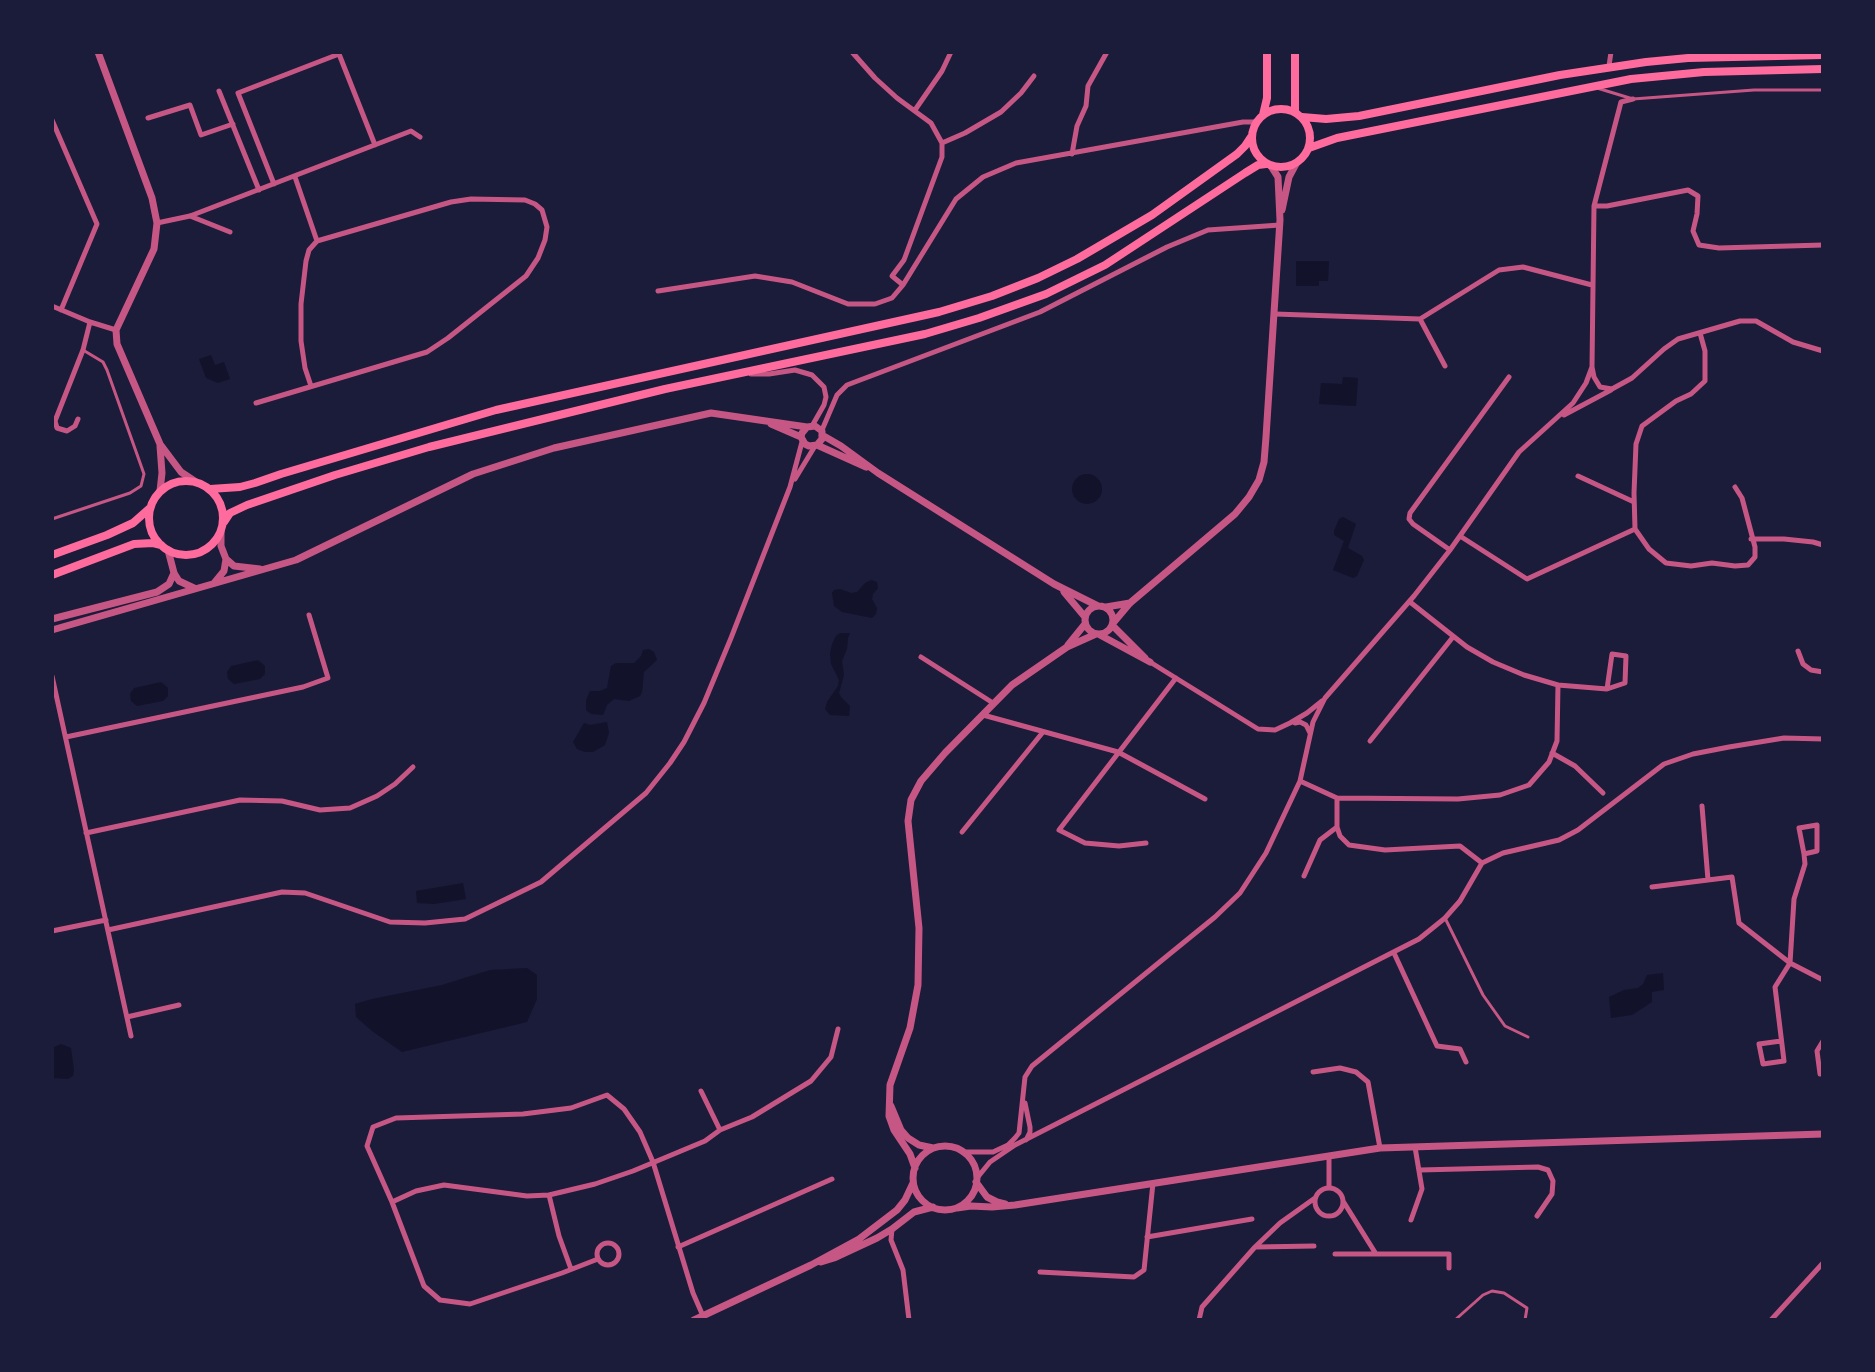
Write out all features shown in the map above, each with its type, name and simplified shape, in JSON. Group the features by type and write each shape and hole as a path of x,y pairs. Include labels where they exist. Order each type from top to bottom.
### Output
{"main road":[{"path":"210,489 255,483 496,410 939,312 1038,278 1152,215 1237,154 1251,137 1267,98 1267,52"},
{"path":"52,575 134,544 153,543 187,555 201,552 213,544 230,513 247,505 429,447 665,389 925,334 1046,294 1105,265 1258,165 1288,167 1296,164 1309,148 1310,132 1299,115 1295,52"},
{"path":"1259,119 1278,109 1326,119 1359,116 1609,66 1688,58 1823,55"},
{"path":"1309,148 1337,138 1631,79 1704,72 1823,69"},
{"path":"1251,137 1255,152 1269,165"},
{"path":"52,555 133,523 150,508 160,491 172,483 187,480 210,489 221,503 224,522"},
{"path":"150,508 152,532 165,548"}],"street":[{"path":"98,52 152,198 157,223 154,249 116,330 117,344 160,444 181,472 196,482"},
{"path":"852,52 897,98 931,123 942,143 942,157 904,260 892,276 903,285"},
{"path":"915,110 951,52"},
{"path":"1072,154 1077,126 1086,106 1088,86 1107,52"},
{"path":"1609,66 1611,52"},
{"path":"274,184 238,93 339,54 375,145"},
{"path":"942,143 1001,112 1034,76"},
{"path":"219,91 259,190"},
{"path":"1612,389 1600,387 1592,367 1594,206 1621,102 1633,99"},
{"path":"148,118 190,105 201,135 233,124"},
{"path":"658,291 755,276 792,282 848,304 875,304 892,298 956,199 983,177 1016,163 1259,119"},
{"path":"52,120 97,224 61,310"},
{"path":"157,223 190,216 411,131 420,137"},
{"path":"1280,222 1289,177 1296,164"},
{"path":"915,1168 889,1116 890,1085 910,1028 918,985 919,928 908,821 911,800 921,781 1012,685 1067,647 1106,633 1130,603 1235,514 1259,480 1264,462 1280,222 1278,177 1269,165"},
{"path":"295,177 317,241"},
{"path":"1594,206 1688,190 1698,196 1693,231 1699,245 1719,248 1823,245"},
{"path":"256,403 427,352 526,276 545,240 547,227 542,210 525,200 471,199 317,241 309,250 306,261 301,304 301,341 311,386"},
{"path":"190,216 230,232"},
{"path":"790,487 820,442 837,395 847,385 1040,312 1167,247 1208,230 1280,222"},
{"path":"1275,314 1420,319 1499,270 1523,267 1592,285"},
{"path":"52,306 116,330"},
{"path":"1420,319 1445,366"},
{"path":"1557,419 1632,378 1678,339 1740,321 1756,321 1793,342 1823,351"},
{"path":"78,419 75,426 67,431 57,428 55,421 83,350 90,322"},
{"path":"1700,333 1705,351 1705,381 1691,394 1642,426 1636,444 1635,529 1649,549 1666,563 1748,565 1755,557 1755,547 1742,498 1735,487"},
{"path":"1060,587 1098,634 1150,662 1258,729 1275,730 1307,713 1325,698 1410,602 1519,452 1573,403 1592,367"},
{"path":"108,930 282,892 305,893 390,922 465,919 541,882 646,793 684,742 707,696 790,487 802,433 824,405 826,397 824,387 812,375 795,370 769,374 738,373"},
{"path":"1450,550 1413,524 1409,519 1410,513 1509,377"},
{"path":"52,630 296,560 473,474 514,460 701,414 721,414 809,426 822,433 878,473 1060,587 1102,606 1111,613 1113,623 1150,662"},
{"path":"758,419 802,439 809,446 816,446 878,473"},
{"path":"160,444 160,491"},
{"path":"1578,476 1634,502"},
{"path":"1460,536 1527,579 1635,529"},
{"path":"221,532 221,546 226,559 234,566 266,570"},
{"path":"1751,539 1799,540 1823,545"},
{"path":"165,548 179,581 196,589"},
{"path":"214,584 224,571 226,559"},
{"path":"52,619 157,592 169,584 174,573"},
{"path":"1410,602 1453,637 1493,662 1558,685 1607,689 1625,683 1626,656 1612,654 1607,689"},
{"path":"1067,647 1088,610 1130,603"},
{"path":"66,737 303,687 328,678 309,615"},
{"path":"1370,741 1453,637"},
{"path":"1798,651 1803,664 1811,670 1823,672"},
{"path":"921,657 993,703"},
{"path":"52,676 131,1036"},
{"path":"1146,843 1119,846 1085,843 1059,830 1176,678"},
{"path":"1300,781 1337,798 1458,799 1500,795 1529,785 1549,762 1557,741 1558,685"},
{"path":"889,1102 908,1138 919,1145 962,1152 993,1152 1008,1145 1019,1133 1025,1077 1032,1066 1215,917 1240,893 1266,853 1300,781 1313,722 1325,698"},
{"path":"982,715 1118,752 1205,799"},
{"path":"1290,723 1300,722 1306,725 1310,733"},
{"path":"962,832 1043,732"},
{"path":"957,1208 967,1203 974,1193 977,1180 990,1162 1026,1140 1419,939 1460,901 1482,863 1503,853 1559,840 1578,830 1664,764 1705,751 1784,738 1823,739"},
{"path":"1552,753 1575,766 1603,793"},
{"path":"86,833 240,800 282,801 320,810 350,808 377,796 413,767"},
{"path":"1337,798 1337,827 1340,836 1349,845 1385,850 1460,846 1482,863"},
{"path":"1702,806 1708,880"},
{"path":"1781,1041 1759,1044 1763,1064 1784,1061 1775,987 1790,963 1794,899 1805,864 1799,828 1817,825 1817,851 1804,854"},
{"path":"1304,876 1320,840 1337,827"},
{"path":"1652,887 1732,877 1739,923 1790,963 1823,980"},
{"path":"52,931 106,920"},
{"path":"1394,953 1437,1046 1460,1049 1466,1062"},
{"path":"127,1017 179,1005"},
{"path":"392,1202 416,1191 444,1185 527,1196 549,1195 595,1184 653,1162 705,1141 720,1130 752,1117 811,1081 831,1057 838,1029"},
{"path":"1820,1074 1817,1051 1823,1041"},
{"path":"1313,1072 1340,1068 1356,1072 1368,1082 1380,1148"},
{"path":"1023,1090 1030,1127 1026,1140"},
{"path":"701,1091 720,1130"},
{"path":"598,1259 470,1304 440,1300 424,1286 367,1146 373,1127 396,1118 523,1114 571,1108 607,1095 624,1109 640,1132 653,1162 678,1247 703,1316"},
{"path":"913,1183 921,1198 933,1207 946,1210 1015,1205 1380,1148 1823,1136"},
{"path":"1411,1220 1422,1189 1415,1146"},
{"path":"694,1320 859,1239 897,1210 913,1183 919,1158 935,1148"},
{"path":"962,1152 974,1164 977,1180 987,1197 1015,1205"},
{"path":"1329,1155 1329,1187"},
{"path":"1420,1170 1538,1167 1548,1170 1553,1181 1552,1194 1537,1216"},
{"path":"678,1247 832,1179"},
{"path":"1040,1272 1134,1277 1144,1270 1153,1183"},
{"path":"1199,1320 1202,1307 1255,1247 1322,1189 1329,1187 1342,1195 1376,1254"},
{"path":"549,1195 571,1269"},
{"path":"1315,1198 1318,1212 1329,1216 1340,1210 1343,1201"},
{"path":"811,1265 860,1247 914,1212 933,1207"},
{"path":"1147,1237 1252,1219"},
{"path":"892,1229 891,1240 903,1270 909,1320"},
{"path":"604,1244 612,1244 618,1250 619,1257 615,1263 607,1265 598,1259 598,1249 604,1244"},
{"path":"1255,1247 1314,1246"},
{"path":"1335,1254 1449,1254 1449,1268"},
{"path":"1771,1320 1823,1263"}],"lane":[{"path":"1593,87 1633,99 1754,90 1823,90"},
{"path":"52,519 130,493 141,486 144,474 107,370 103,362 83,350"},
{"path":"1445,918 1483,995 1505,1026 1528,1037"},
{"path":"1455,1320 1483,1295 1492,1291 1504,1293 1527,1308 1525,1320"}],"shaded area":[{"path":"1296,261 1329,261 1328,281 1319,281 1319,286 1296,286"},
{"path":"211,355 215,365 224,362 230,379 218,383 206,378 199,359"},
{"path":"1343,377 1358,378 1356,406 1319,404 1321,383 1342,384"},
{"path":"1087,474 1098,478 1102,489 1098,500 1087,504 1076,500 1072,489 1076,478"},
{"path":"1343,517 1356,524 1348,548 1364,560 1353,578 1333,570 1344,541 1334,535 1334,531"},
{"path":"871,580 877,582 878,588 872,599 877,608 872,618 842,612 834,606 834,590 857,592"},
{"path":"840,633 850,633 842,661 844,675 839,693 850,706 849,716 830,715 825,709 838,686 830,653"},
{"path":"649,649 657,660 644,672 640,696 629,701 614,699 603,715 591,714 586,710 590,691 607,688 611,666 634,663 643,650"},
{"path":"258,660 265,666 265,674 260,679 234,684 228,679 227,672 231,666"},
{"path":"161,682 168,688 168,696 163,701 137,706 131,701 130,694 134,688"},
{"path":"607,722 609,733 605,745 593,752 577,749 573,742 584,723"},
{"path":"463,883 466,899 417,903 416,891"},
{"path":"527,968 537,975 537,999 527,1022 402,1052 356,1017 355,1004 372,999 442,985 490,970"},
{"path":"1663,973 1664,990 1652,992 1652,1002 1632,1015 1611,1018 1609,997 1638,988 1647,975"},
{"path":"61,1044 71,1048 74,1070 73,1076 68,1079 52,1078 52,1048"}]}
